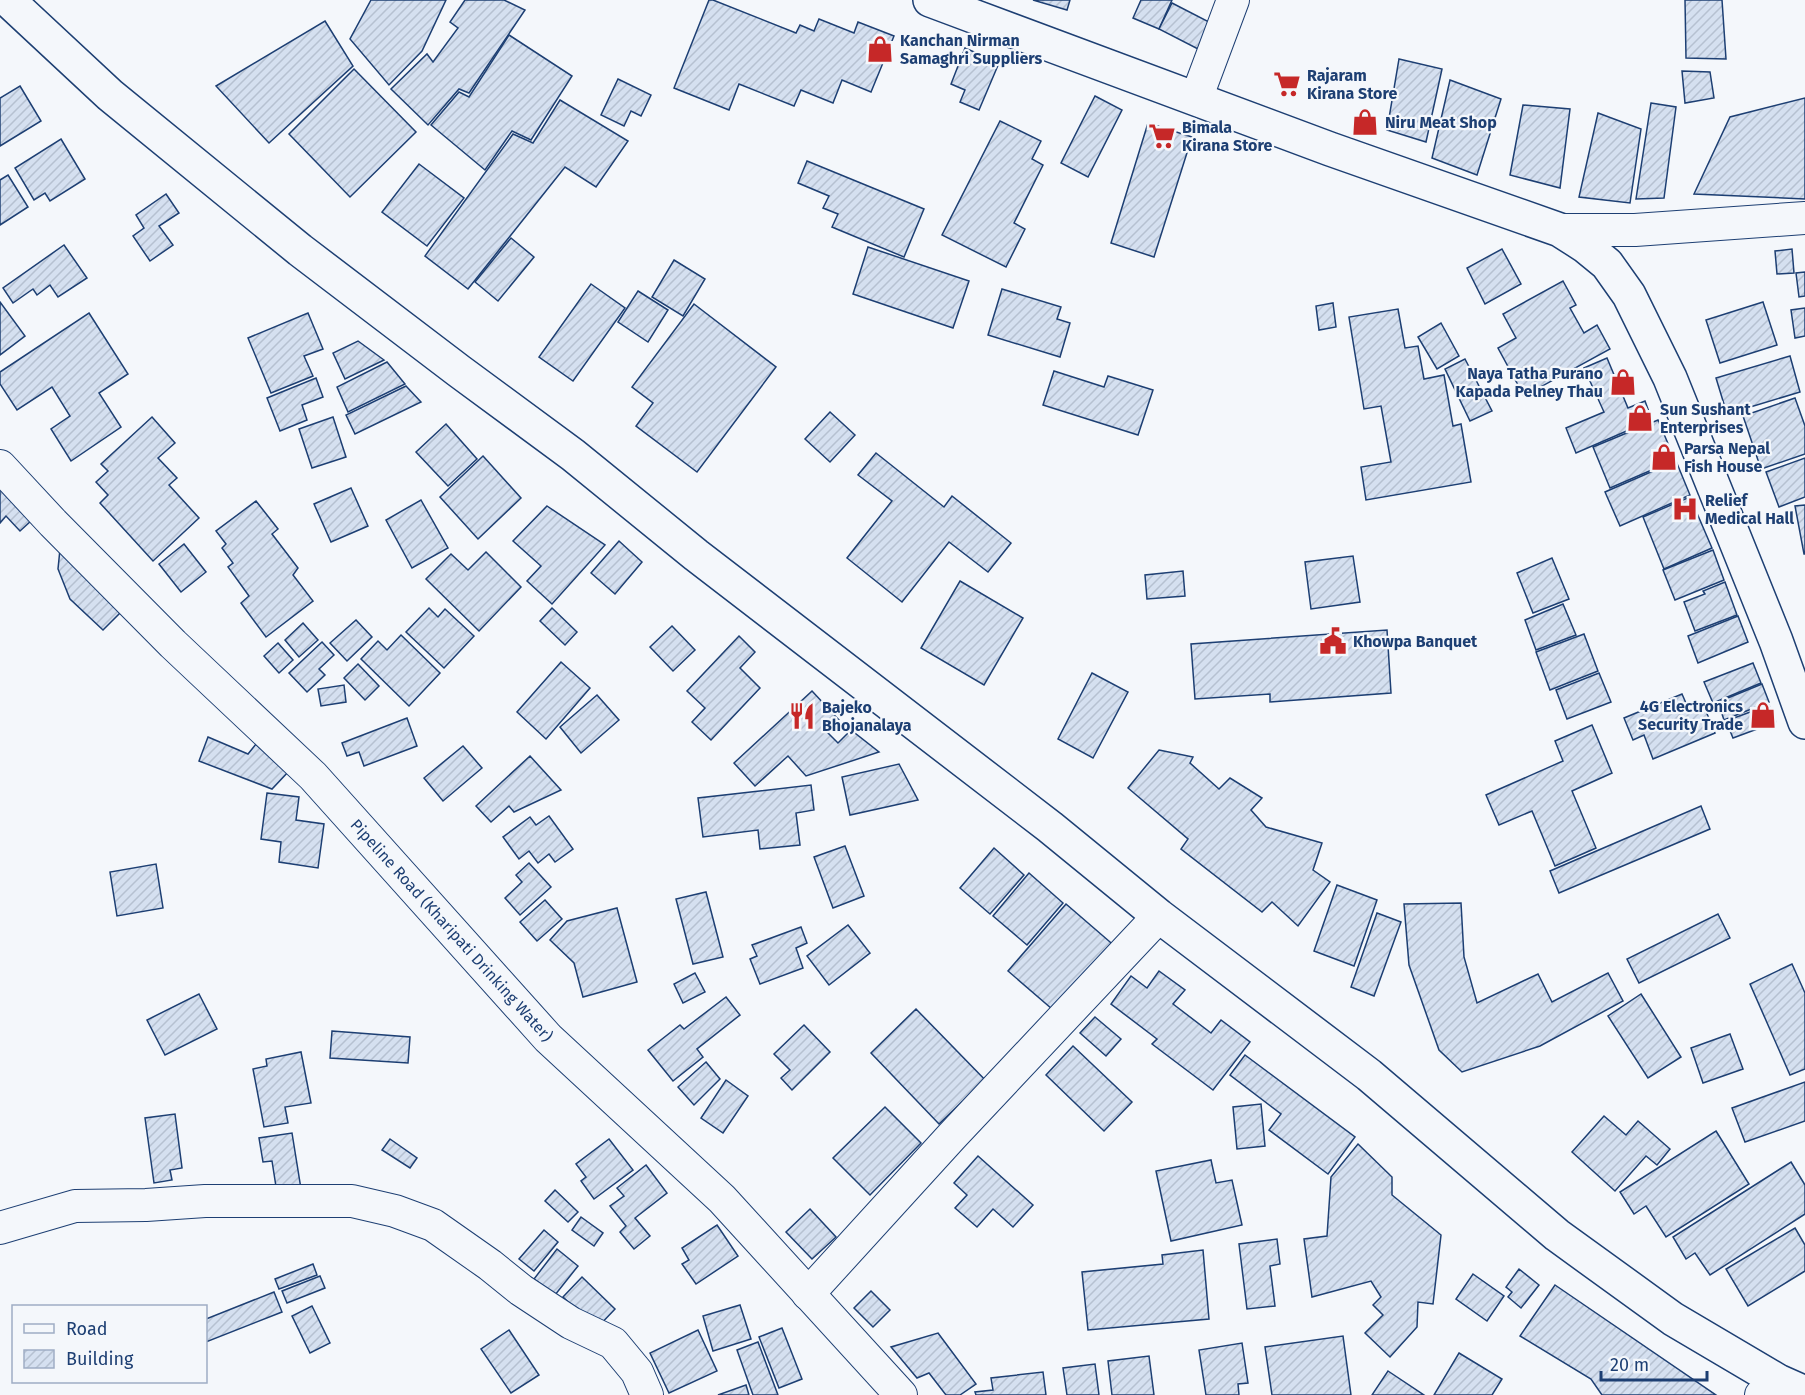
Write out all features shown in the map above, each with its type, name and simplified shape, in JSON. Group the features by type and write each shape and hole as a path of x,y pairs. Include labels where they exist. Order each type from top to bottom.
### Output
{"main road":[{"path":"8,0 110,95 300,250 573,455 696,555 1369,1075 1557,1235 1673,1319 1781,1390"},
{"path":"930,0 1330,150 1560,230 1607,264 1629,295 1670,378 1776,641 1805,722"}],"street":[{"path":"0,5 8,0"},
{"path":"1196,99 1233,0"},
{"path":"1560,230 1635,230 1805,218"},
{"name":"Pipeline Road (Kharipati Drinking Water)","path":"0,466 173,644 313,776 548,1038 722,1199 901,1395"},
{"path":"808,1294 1159,915"},
{"path":"0,1228 75,1206 205,1201 352,1201 395,1211 433,1226 571,1323 613,1343 637,1372 647,1395"}],"building":[{"path":"371,0 446,0 422,51 389,85 350,39"},
{"path":"465,0 504,0 525,10 469,93 459,89 428,125 391,89 427,54 433,62 458,28 450,22"},
{"path":"709,0 796,33 800,25 814,31 819,19 854,33 858,22 894,36 871,92 842,80 833,103 801,90 794,106 739,84 729,110 674,88"},
{"path":"1033,0 1070,0 1067,10"},
{"path":"1141,0 1172,0 1159,29 1133,18"},
{"path":"1685,0 1722,0 1726,59 1686,58"},
{"path":"1172,3 1211,23 1198,49 1159,29"},
{"path":"325,21 353,66 269,143 216,86"},
{"path":"509,35 572,76 531,140 512,131 485,170 431,125 459,92 469,97"},
{"path":"965,48 999,63 979,110 960,102 965,90 951,84"},
{"path":"1399,59 1442,69 1426,142 1387,130"},
{"path":"354,69 416,132 350,197 289,134"},
{"path":"1682,71 1710,72 1714,98 1685,103"},
{"path":"618,79 651,95 641,116 631,111 624,126 601,115"},
{"path":"1450,80 1501,99 1477,175 1432,158"},
{"path":"20,86 41,121 0,146 0,98"},
{"path":"1095,96 1122,110 1088,177 1061,163"},
{"path":"1805,98 1805,199 1694,194 1730,117"},
{"path":"560,100 628,141 596,187 565,167 468,289 425,256 513,134 533,143"},
{"path":"1651,103 1676,107 1664,198 1636,199"},
{"path":"1523,105 1570,109 1560,188 1510,175"},
{"path":"1598,113 1641,129 1630,203 1579,197"},
{"path":"1000,121 1041,141 1032,159 1043,165 1014,223 1025,229 1006,267 942,235"},
{"path":"1148,123 1192,137 1154,257 1111,243"},
{"path":"61,139 85,179 50,201 45,193 34,200 15,168"},
{"path":"807,161 924,209 904,257 832,227 838,214 823,208 829,196 798,183"},
{"path":"419,164 464,198 427,246 382,212"},
{"path":"8,175 28,207 0,225 0,180"},
{"path":"166,194 179,213 159,226 173,245 150,261 133,236 144,228 136,215"},
{"path":"511,238 534,257 498,301 475,282"},
{"path":"64,245 87,278 58,297 50,285 37,295 33,289 13,303 3,288"},
{"path":"868,247 969,281 953,328 853,294"},
{"path":"1502,249 1521,284 1485,304 1467,268"},
{"path":"1792,249 1794,273 1777,274 1775,251"},
{"path":"674,260 705,279 683,316 652,297"},
{"path":"1805,272 1805,296 1799,297 1796,273"},
{"path":"1563,281 1576,305 1570,308 1584,333 1597,325 1610,349 1524,396 1498,348 1516,338 1503,314"},
{"path":"591,284 625,308 573,381 539,357"},
{"path":"1002,289 1061,307 1057,319 1070,323 1060,357 988,335"},
{"path":"638,291 668,310 648,342 618,322"},
{"path":"0,302 25,336 0,355"},
{"path":"1763,302 1777,345 1720,363 1706,320"},
{"path":"1333,303 1336,327 1319,330 1316,306"},
{"path":"694,304 776,367 697,472 636,426 653,403 632,387"},
{"path":"1805,308 1805,336 1795,338 1791,310"},
{"path":"1398,309 1405,348 1418,346 1424,379 1444,375 1453,426 1461,424 1471,482 1366,500 1361,467 1391,462 1381,406 1364,409 1349,317"},
{"path":"89,313 128,374 99,393 121,427 71,461 51,429 70,416 52,387 17,410 0,384 0,372"},
{"path":"308,313 323,349 304,356 313,376 271,393 248,338"},
{"path":"1441,323 1459,356 1437,369 1418,337"},
{"path":"358,341 384,360 345,379 333,353"},
{"path":"1790,356 1800,392 1727,414 1716,378"},
{"path":"1607,358 1628,408 1645,401 1652,420 1576,453 1566,428 1604,412 1584,368"},
{"path":"1465,359 1492,411 1470,421 1445,369"},
{"path":"387,362 405,384 348,412 337,387"},
{"path":"1054,371 1104,387 1108,376 1153,390 1138,435 1043,405"},
{"path":"316,378 323,397 302,405 307,420 280,431 267,398"},
{"path":"406,386 421,402 355,434 346,415"},
{"path":"1795,398 1805,426 1805,454 1761,469 1743,416"},
{"path":"830,412 855,435 830,462 805,439"},
{"path":"152,417 175,443 158,458 177,478 169,485 199,518 153,561 100,503 108,495 96,482 108,471 101,464"},
{"path":"333,417 346,457 312,468 299,429"},
{"path":"1658,420 1675,460 1610,488 1593,447"},
{"path":"446,424 477,459 448,486 416,452"},
{"path":"876,453 944,507 952,496 1011,543 988,572 949,542 902,602 847,558 892,501 858,475"},
{"path":"483,456 521,498 478,539 440,497"},
{"path":"1805,458 1805,497 1779,507 1766,472"},
{"path":"1676,461 1690,495 1620,526 1605,492"},
{"path":"0,487 32,520 20,531 6,516 0,523"},
{"path":"351,488 368,526 331,542 314,504"},
{"path":"1690,497 1712,548 1664,569 1643,517"},
{"path":"421,500 448,548 412,568 386,520"},
{"path":"256,501 278,529 272,534 298,568 293,575 313,601 266,637 241,603 249,596 228,567 233,563 222,548 226,544 216,531"},
{"path":"1805,505 1805,554 1804,554 1795,506"},
{"path":"547,506 605,545 552,604 527,581 541,566 513,541"},
{"path":"619,541 642,562 615,594 591,573"},
{"path":"184,544 206,572 181,592 159,564"},
{"path":"60,549 123,610 103,630 70,599 58,569"},
{"path":"1713,550 1724,580 1675,600 1663,570"},
{"path":"486,552 521,587 479,631 426,579 451,554 468,570"},
{"path":"1353,556 1360,602 1311,609 1305,562"},
{"path":"1552,558 1569,599 1533,613 1517,573"},
{"path":"1183,571 1185,596 1147,599 1145,575"},
{"path":"960,581 1023,618 984,685 921,648"},
{"path":"1725,582 1737,615 1695,631 1684,602 1705,594 1703,591"},
{"path":"1563,604 1576,635 1536,650 1525,620"},
{"path":"429,608 438,617 445,609 474,636 444,668 406,632"},
{"path":"552,608 577,632 565,645 540,621"},
{"path":"1738,616 1748,642 1698,663 1688,636"},
{"path":"356,620 372,637 347,661 330,643"},
{"path":"303,623 318,640 299,657 285,640"},
{"path":"672,626 695,650 673,671 650,647"},
{"path":"1387,630 1391,693 1270,702 1270,694 1195,699 1191,644"},
{"path":"1584,634 1598,671 1550,690 1536,652"},
{"path":"401,635 440,673 409,706 361,659 378,641 387,650"},
{"path":"739,636 755,652 740,668 760,688 711,740 692,722 705,708 687,691"},
{"path":"322,642 334,655 319,669 325,675 307,692 289,673"},
{"path":"278,643 293,660 279,673 264,656"},
{"path":"561,662 590,688 546,739 517,712"},
{"path":"1753,663 1761,683 1713,703 1704,682"},
{"path":"358,664 379,686 365,700 344,678"},
{"path":"1092,673 1128,692 1093,758 1058,739"},
{"path":"1599,673 1611,702 1567,719 1556,690"},
{"path":"1762,684 1769,702 1724,720 1718,702"},
{"path":"344,685 346,702 321,706 318,689"},
{"path":"812,691 839,720 828,733 838,743 851,730 879,752 806,776 788,756 755,786 734,763"},
{"path":"1682,694 1689,710 1703,704 1715,733 1653,759 1644,735 1633,740 1624,718"},
{"path":"597,695 619,720 581,753 560,727"},
{"path":"1769,705 1776,722 1733,738 1726,721"},
{"path":"407,718 417,746 364,766 359,752 347,756 342,743"},
{"path":"1592,725 1612,773 1572,791 1596,848 1555,866 1532,811 1499,825 1486,795 1563,761 1555,741"},
{"path":"208,737 248,754 256,744 288,772 272,789 199,761"},
{"path":"463,746 482,768 443,801 424,778"},
{"path":"1159,750 1193,757 1190,763 1219,789 1230,778 1262,798 1251,810 1266,827 1322,843 1313,870 1330,882 1298,926 1272,902 1262,912 1181,849 1188,839 1128,788"},
{"path":"530,756 561,790 514,812 509,806 491,822 476,806"},
{"path":"899,764 918,800 850,815 842,777"},
{"path":"811,785 814,810 796,813 800,845 760,849 758,830 703,837 698,798"},
{"path":"267,793 299,797 296,820 324,824 318,868 279,862 281,842 261,839"},
{"path":"1701,806 1710,829 1559,893 1550,871"},
{"path":"549,816 573,849 555,862 549,854 538,863 529,851 519,859 503,837 530,817 536,825"},
{"path":"845,846 864,896 833,908 814,857"},
{"path":"994,848 1024,875 990,914 960,888"},
{"path":"529,863 551,887 520,915 505,898 522,882 516,875"},
{"path":"156,864 163,908 117,916 110,872"},
{"path":"1029,873 1063,903 1027,945 993,916"},
{"path":"1337,885 1377,900 1354,966 1314,951"},
{"path":"706,892 723,957 693,964 676,899"},
{"path":"545,900 562,919 537,941 520,922"},
{"path":"1461,903 1464,957 1477,1003 1538,974 1552,1002 1608,973 1623,1001 1540,1046 1462,1072 1439,1050 1409,965 1404,904"},
{"path":"1066,904 1117,948 1059,1015 1008,971"},
{"path":"617,908 637,982 583,997 574,963 550,940 567,921"},
{"path":"1377,913 1401,922 1374,996 1351,987"},
{"path":"1718,914 1730,938 1639,983 1627,959"},
{"path":"848,925 870,953 829,985 807,956"},
{"path":"801,927 807,943 796,948 803,968 760,984 750,959 757,956 752,945"},
{"path":"1792,964 1805,993 1805,1069 1790,1075 1750,984"},
{"path":"1159,971 1185,990 1173,1004 1211,1033 1221,1020 1250,1042 1213,1090 1152,1044 1157,1039 1111,1004 1131,976 1147,988"},
{"path":"695,973 705,992 683,1003 674,984"},
{"path":"199,994 217,1029 165,1055 147,1020"},
{"path":"1641,994 1681,1057 1648,1078 1608,1016"},
{"path":"726,997 740,1015 697,1049 703,1057 673,1081 648,1050 680,1025 684,1029"},
{"path":"916,1009 992,1087 970,1110 962,1102 939,1124 871,1053"},
{"path":"1095,1017 1121,1039 1106,1056 1080,1033"},
{"path":"804,1025 830,1052 792,1090 781,1078 790,1070 774,1054"},
{"path":"332,1031 410,1037 408,1063 330,1058"},
{"path":"1730,1034 1743,1069 1703,1083 1691,1048"},
{"path":"1073,1046 1132,1102 1104,1131 1046,1075"},
{"path":"301,1052 311,1103 285,1107 288,1123 264,1127 253,1069 267,1066 266,1059"},
{"path":"1245,1055 1355,1137 1328,1174 1269,1130 1281,1114 1230,1075"},
{"path":"706,1062 720,1079 694,1105 678,1087"},
{"path":"726,1080 748,1096 723,1133 701,1118"},
{"path":"1805,1082 1805,1121 1745,1142 1732,1108"},
{"path":"1261,1104 1265,1146 1237,1149 1233,1107"},
{"path":"885,1107 921,1143 870,1195 833,1158"},
{"path":"175,1114 182,1168 170,1170 172,1180 154,1183 145,1118"},
{"path":"1604,1116 1626,1135 1638,1121 1670,1149 1657,1165 1646,1156 1615,1191 1572,1152"},
{"path":"1716,1131 1749,1184 1666,1237 1646,1206 1634,1214 1620,1192"},
{"path":"292,1133 301,1189 277,1193 272,1161 263,1162 259,1138"},
{"path":"390,1139 417,1158 410,1168 382,1150"},
{"path":"609,1139 633,1170 594,1199 581,1181 586,1177 576,1164"},
{"path":"1358,1144 1392,1177 1392,1195 1441,1235 1433,1304 1418,1302 1417,1327 1390,1357 1365,1333 1383,1315 1373,1305 1381,1297 1371,1281 1312,1297 1304,1239 1327,1236 1331,1177"},
{"path":"978,1156 1033,1205 1013,1227 993,1209 977,1227 955,1208 967,1195 954,1183"},
{"path":"1211,1160 1216,1183 1232,1180 1242,1225 1171,1241 1156,1171"},
{"path":"1791,1162 1805,1185 1805,1214 1710,1275 1695,1253 1686,1259 1673,1237"},
{"path":"646,1165 667,1193 635,1218 650,1236 634,1249 620,1232 626,1226 610,1206 624,1196 617,1188"},
{"path":"555,1190 578,1212 568,1222 545,1201"},
{"path":"810,1209 836,1237 812,1259 786,1232"},
{"path":"581,1217 603,1233 594,1246 572,1230"},
{"path":"717,1225 738,1256 696,1284 682,1264 689,1260 682,1248"},
{"path":"1795,1228 1805,1245 1805,1271 1748,1306 1726,1269"},
{"path":"544,1230 558,1242 534,1271 519,1259"},
{"path":"1277,1239 1280,1264 1270,1266 1275,1306 1247,1309 1239,1244"},
{"path":"557,1249 578,1266 555,1295 534,1279"},
{"path":"1203,1250 1209,1319 1088,1330 1082,1272 1163,1264 1162,1255"},
{"path":"313,1264 317,1275 279,1289 275,1279"},
{"path":"1519,1269 1539,1285 1521,1308 1508,1297 1512,1292 1506,1287"},
{"path":"1473,1274 1504,1296 1487,1321 1456,1299"},
{"path":"320,1276 325,1288 287,1303 282,1291"},
{"path":"582,1277 615,1309 596,1329 563,1297"},
{"path":"1555,1285 1716,1395 1602,1395 1591,1379 1520,1336"},
{"path":"871,1291 890,1310 873,1327 854,1308"},
{"path":"274,1292 282,1312 207,1342 207,1319"},
{"path":"740,1305 751,1339 713,1351 703,1316"},
{"path":"312,1306 330,1343 310,1353 292,1316"},
{"path":"782,1328 802,1379 779,1388 759,1337"},
{"path":"509,1330 539,1375 511,1393 481,1349"},
{"path":"698,1330 717,1371 669,1393 650,1353"},
{"path":"938,1333 976,1384 960,1395 946,1395 929,1373 917,1378 891,1347"},
{"path":"1343,1336 1351,1395 1272,1395 1265,1347"},
{"path":"758,1342 778,1395 753,1395 737,1350"},
{"path":"1242,1343 1248,1383 1238,1384 1239,1395 1206,1395 1199,1350"},
{"path":"1459,1353 1502,1379 1492,1395 1434,1395"},
{"path":"1149,1356 1154,1395 1112,1395 1108,1361"},
{"path":"1095,1364 1099,1395 1067,1395 1063,1368"},
{"path":"1388,1371 1424,1395 1372,1395"},
{"path":"1043,1372 1046,1395 976,1395 975,1392 993,1390 991,1378"},
{"path":"746,1385 749,1395 718,1395"}],"place":[{"name":"Kanchan Nirman Samaghri Suppliers","path":"880,49"},
{"name":"Rajaram Kirana Store","path":"1287,84"},
{"name":"Niru Meat Shop","path":"1365,122"},
{"name":"Bimala Kirana Store","path":"1162,136"},
{"name":"Naya Tatha Purano Kapada Pelney Thau","path":"1623,382"},
{"name":"Sun Sushant Enterprises","path":"1640,418"},
{"name":"Parsa Nepal Fish House","path":"1664,457"},
{"name":"Relief Medical Hall","path":"1685,509"},
{"name":"Khowpa Banquet","path":"1333,641"},
{"name":"4G Electronics Security Trade","path":"1763,715"},
{"name":"Bajeko Bhojanalaya","path":"802,716"}]}
